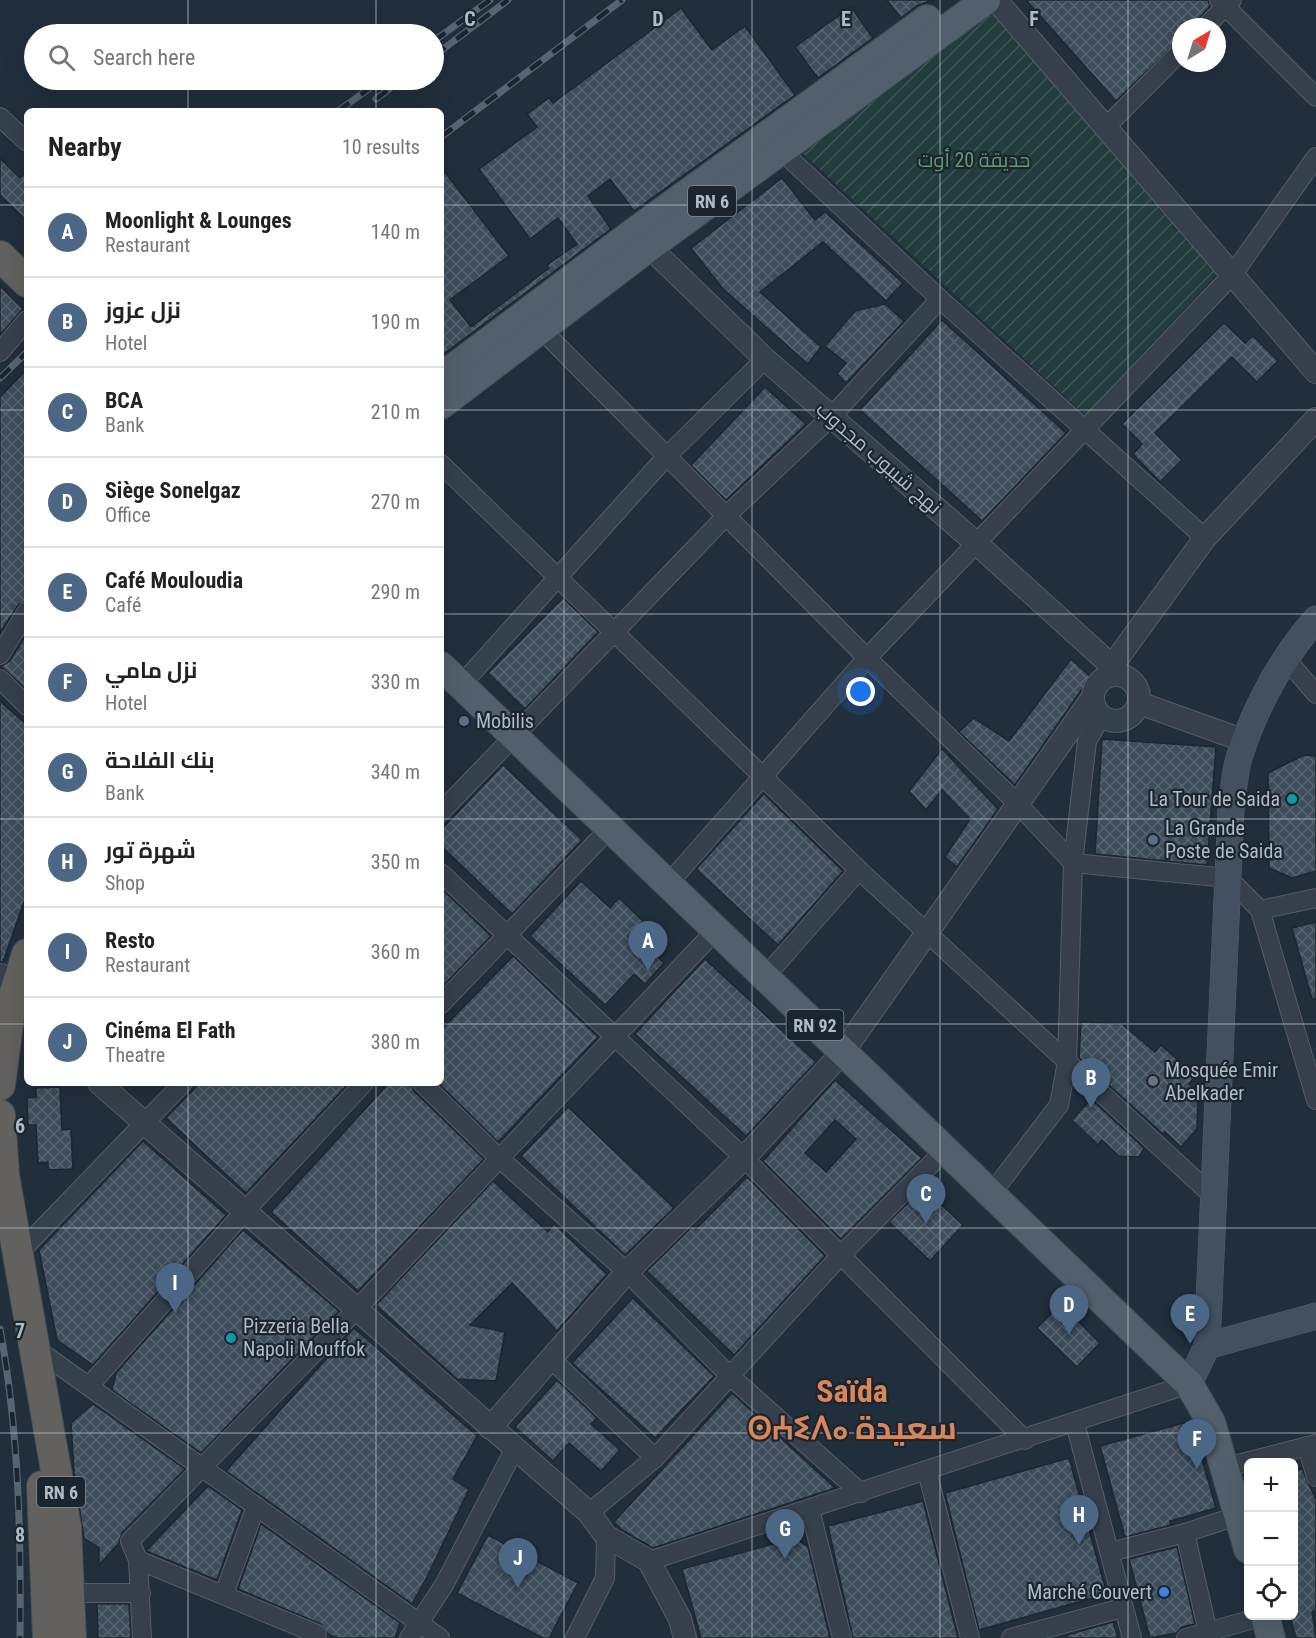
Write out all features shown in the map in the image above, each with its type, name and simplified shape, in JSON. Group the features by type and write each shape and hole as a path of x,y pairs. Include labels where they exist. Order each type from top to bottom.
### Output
{"highway":[{"path":"0,256 24,279"},
{"path":"0,1085 17,988"},
{"name":"RN 6","path":"0,1115 4,1175 66,1527 71,1593 71,1638"},
{"name":"RN 6","path":"35,1348 47,1566 48,1638"}],"main road":[{"name":"RN 6","path":"444,402 533,321 773,143 953,0"},
{"name":"RN 6","path":"773,143 986,0"},
{"name":"RN 6","path":"444,375 533,321"},
{"path":"1189,1384 1207,1346 1231,810 1239,757 1287,660 1316,619"},
{"name":"RN 92","path":"444,669 1189,1384 1211,1422 1227,1467 1244,1532"},
{"path":"1207,1346 1316,1316"},
{"path":"1266,1620 1271,1638"}],"street":[{"path":"996,0 1316,372"},
{"path":"1213,18 1226,2 1316,98"},
{"path":"1106,127 1172,60"},
{"path":"0,117 24,139"},
{"path":"773,143 940,299 1205,538"},
{"path":"669,884 765,777 867,657 1233,274 1316,157"},
{"name":"نهج شيبوب مجدوب","path":"641,240 765,359 976,543 1113,673"},
{"path":"444,809 726,516 831,417 940,299"},
{"path":"533,321 867,657 1017,803 1073,863 1228,879 1260,910 1316,1100"},
{"path":"0,352 24,324"},
{"path":"461,685 666,456 765,359"},
{"path":"490,1428 627,1272 744,1158 843,1052 1017,803 1077,736 1097,706 1097,684 1113,673 1205,538 1316,419"},
{"path":"444,467 859,870 1213,1197"},
{"path":"0,655 24,616"},
{"path":"1287,660 1316,694"},
{"path":"1097,706 1107,719 1120,721 1134,713 1139,703 1139,692 1131,679 1113,673"},
{"path":"0,680 24,703"},
{"path":"1139,703 1245,741"},
{"path":"992,1194 1059,1105 1067,1062 1077,736"},
{"path":"444,1001 610,828"},
{"path":"765,977 859,870"},
{"path":"444,876 507,937 617,1035 744,1158 1025,1440"},
{"path":"1260,910 1316,898"},
{"path":"142,1638 138,1560 130,1541 356,1310 716,930"},
{"path":"102,1086 589,1513 606,1536 649,1561 680,1619 685,1638"},
{"path":"18,1254 180,1086"},
{"path":"89,1386 245,1211 361,1086"},
{"path":"425,1086 499,1158 627,1272 729,1375 861,1493"},
{"path":"589,1513 655,1458 841,1255 945,1150"},
{"path":"35,1348 256,1506 413,1630 440,1638"},
{"path":"550,1359 655,1458"},
{"path":"649,1561 1076,1424 1189,1384"},
{"path":"1076,1424 1110,1552 1122,1608 1132,1638"},
{"path":"1227,1467 1311,1445 1316,1478"},
{"path":"413,1630 444,1585 515,1448"},
{"path":"927,1471 970,1638"},
{"path":"224,1594 256,1506"},
{"path":"810,1509 842,1638"},
{"path":"1110,1552 1185,1533 1240,1515"},
{"path":"1185,1533 1208,1632"},
{"path":"575,1638 605,1578 606,1536"},
{"path":"138,1560 317,1634"},
{"path":"71,1593 141,1593"},
{"path":"1011,1638 1122,1608"},
{"path":"1186,1638 1251,1620"}],"green space":[{"name":"حديقة 20 أوت","path":"990,9 1220,271 1085,415 799,150"}],"building":[{"path":"887,0 934,0 918,5 901,18"},
{"path":"1026,0 1208,0 1210,6 1199,18 1172,18 1172,47 1116,101"},
{"path":"851,7 873,38 818,78 795,47"},
{"path":"681,8 712,50 745,26 795,95 634,211 610,179 588,196 611,229 444,354 444,171 509,256 450,300 471,327 549,268 547,265 577,244 558,218 530,239 479,169 537,127 527,114 549,98 553,103"},
{"path":"0,158 20,178 24,174 24,218 0,195"},
{"path":"782,178 815,220 825,212 903,283 886,301 823,242 760,292 821,347 808,364 723,289 691,248"},
{"path":"0,286 23,309 0,335"},
{"path":"885,304 904,321 846,383 837,374 846,363 825,346 855,311"},
{"path":"942,320 1066,433 982,521 860,410"},
{"path":"1224,323 1245,343 1253,336 1278,361 1257,382 1232,357 1155,433 1182,460 1160,482 1133,454 1142,444 1122,424"},
{"path":"24,372 24,602 18,605 0,633 0,397"},
{"path":"765,387 806,424 726,500 691,465"},
{"path":"563,598 598,632 525,709 488,673"},
{"path":"24,638 24,687 1,666 10,661"},
{"path":"1071,659 1095,681 1082,689 1015,785 959,732 974,718 1009,741"},
{"path":"0,701 24,722 24,902 3,962 0,962"},
{"path":"1102,739 1216,747 1207,865 1095,854"},
{"path":"942,749 998,809 957,867 945,857 970,819 942,790 926,810 909,791"},
{"name":"La Tour de Saida","path":"1304,755 1316,756 1316,871 1292,878 1269,868 1268,773"},
{"path":"503,765 582,840 512,914 444,849 444,827"},
{"path":"764,794 843,871 778,945 696,869"},
{"path":"581,881 610,908 619,898 648,926 637,938 664,963 645,984 634,974 605,1005 530,936"},
{"path":"444,891 491,936 444,985"},
{"path":"1316,922 1316,999 1312,999 1292,928"},
{"path":"513,956 598,1037 498,1142 441,1086 444,1086 444,1027"},
{"path":"705,959 816,1062 746,1136 635,1034"},
{"name":"Mosquée Emir Abelkader","path":"1081,1022 1122,1024 1155,1052 1161,1045 1196,1076 1189,1084 1198,1092 1197,1129 1181,1147 1165,1132 1163,1134 1079,1058"},
{"path":"835,1080 922,1158 841,1239 763,1161","holes":["835,1120 856,1139 826,1172 805,1153"]},
{"path":"197,1086 346,1086 246,1193 166,1118"},
{"path":"386,1086 412,1086 414,1091 484,1159 358,1291 271,1212"},
{"path":"60,1087 62,1130 71,1129 73,1169 48,1170 48,1162 38,1163 36,1125 28,1125 27,1098 36,1097 36,1088"},
{"path":"1091,1099 1144,1148 1139,1157 1119,1156 1102,1140 1098,1145 1072,1120"},
{"path":"568,1107 674,1208 625,1255 521,1156"},
{"path":"143,1141 226,1215 93,1365 57,1340 39,1250"},
{"path":"747,1177 825,1256 734,1355 647,1271 693,1226 696,1229"},
{"path":"493,1181 548,1232 554,1224 607,1274 557,1331 512,1283 470,1325 505,1332 496,1381 457,1379 376,1305"},
{"path":"923,1188 963,1225 930,1261 889,1222"},
{"name":"Pizzeria Bella Napoli Mouffok","path":"243,1230 339,1311 201,1453 112,1390 116,1373"},
{"path":"633,1298 714,1376 655,1438 572,1363"},
{"path":"1061,1304 1100,1343 1077,1367 1037,1328"},
{"path":"354,1328 477,1436 453,1479 469,1489 412,1604 226,1471"},
{"path":"557,1380 597,1418 591,1424 620,1450 601,1471 569,1443 553,1461 515,1427"},
{"path":"732,1393 835,1488 653,1548 622,1530 614,1522"},
{"path":"93,1404 185,1469 122,1533 119,1543 99,1565 99,1548 84,1538 74,1472 71,1423"},
{"path":"1191,1421 1216,1508 1170,1521 1171,1525 1125,1537 1100,1446"},
{"path":"1069,1458 1107,1594 979,1630 945,1493"},
{"path":"1302,1469 1316,1500 1316,1610 1312,1612 1316,1638 1296,1638 1291,1620 1298,1620 1298,1470"},
{"path":"208,1486 242,1510 217,1580 146,1551"},
{"path":"923,1501 958,1638 853,1638 828,1526"},
{"path":"261,1524 400,1623 395,1638 337,1638 328,1634 321,1624 238,1589"},
{"path":"488,1535 578,1583 549,1638 543,1638 457,1593"},
{"path":"795,1538 808,1547 830,1638 701,1638 682,1569"},
{"name":"Marché Couvert","path":"1177,1547 1195,1624 1182,1627 1176,1633 1150,1638 1129,1559"},
{"path":"97,1604 129,1604 131,1638 98,1638"},
{"path":"1113,1622 1118,1638 1067,1638 1067,1635"}],"railway":[{"path":"444,34 490,0"},
{"path":"444,48 508,0"},
{"path":"444,135 622,0"},
{"path":"342,108 367,90"},
{"path":"376,99 388,90"},
{"path":"0,378 24,355"},
{"path":"0,1329 11,1406 18,1483 20,1638"}],"place":[{"name":"Mobilis","path":"464,721"},
{"name":"La Tour de Saida","path":"1292,799"},
{"name":"La Grande Poste de Saida","path":"1153,840"},
{"name":"Moonlight & Lounges","path":"648,971"},
{"name":"Mosquée Emir Abelkader","path":"1153,1081"},
{"name":"نزل عزوز","path":"1091,1108"},
{"name":"BCA","path":"926,1224"},
{"name":"Resto","path":"175,1313"},
{"name":"Siège Sonelgaz","path":"1069,1335"},
{"name":"Pizzeria Bella Napoli Mouffok","path":"231,1338"},
{"name":"Café Mouloudia","path":"1190,1344"},
{"name":"نزل مامي","path":"1197,1469"},
{"name":"شهرة تور","path":"1079,1545"},
{"name":"بنك الفلاحة","path":"785,1559"},
{"name":"Cinéma El Fath","path":"518,1588"},
{"name":"Marché Couvert","path":"1164,1592"}],"district":[{"name":"Saïda ⵙⵄⵉⴷⴰ سعيدة","path":"852,1410"}]}
